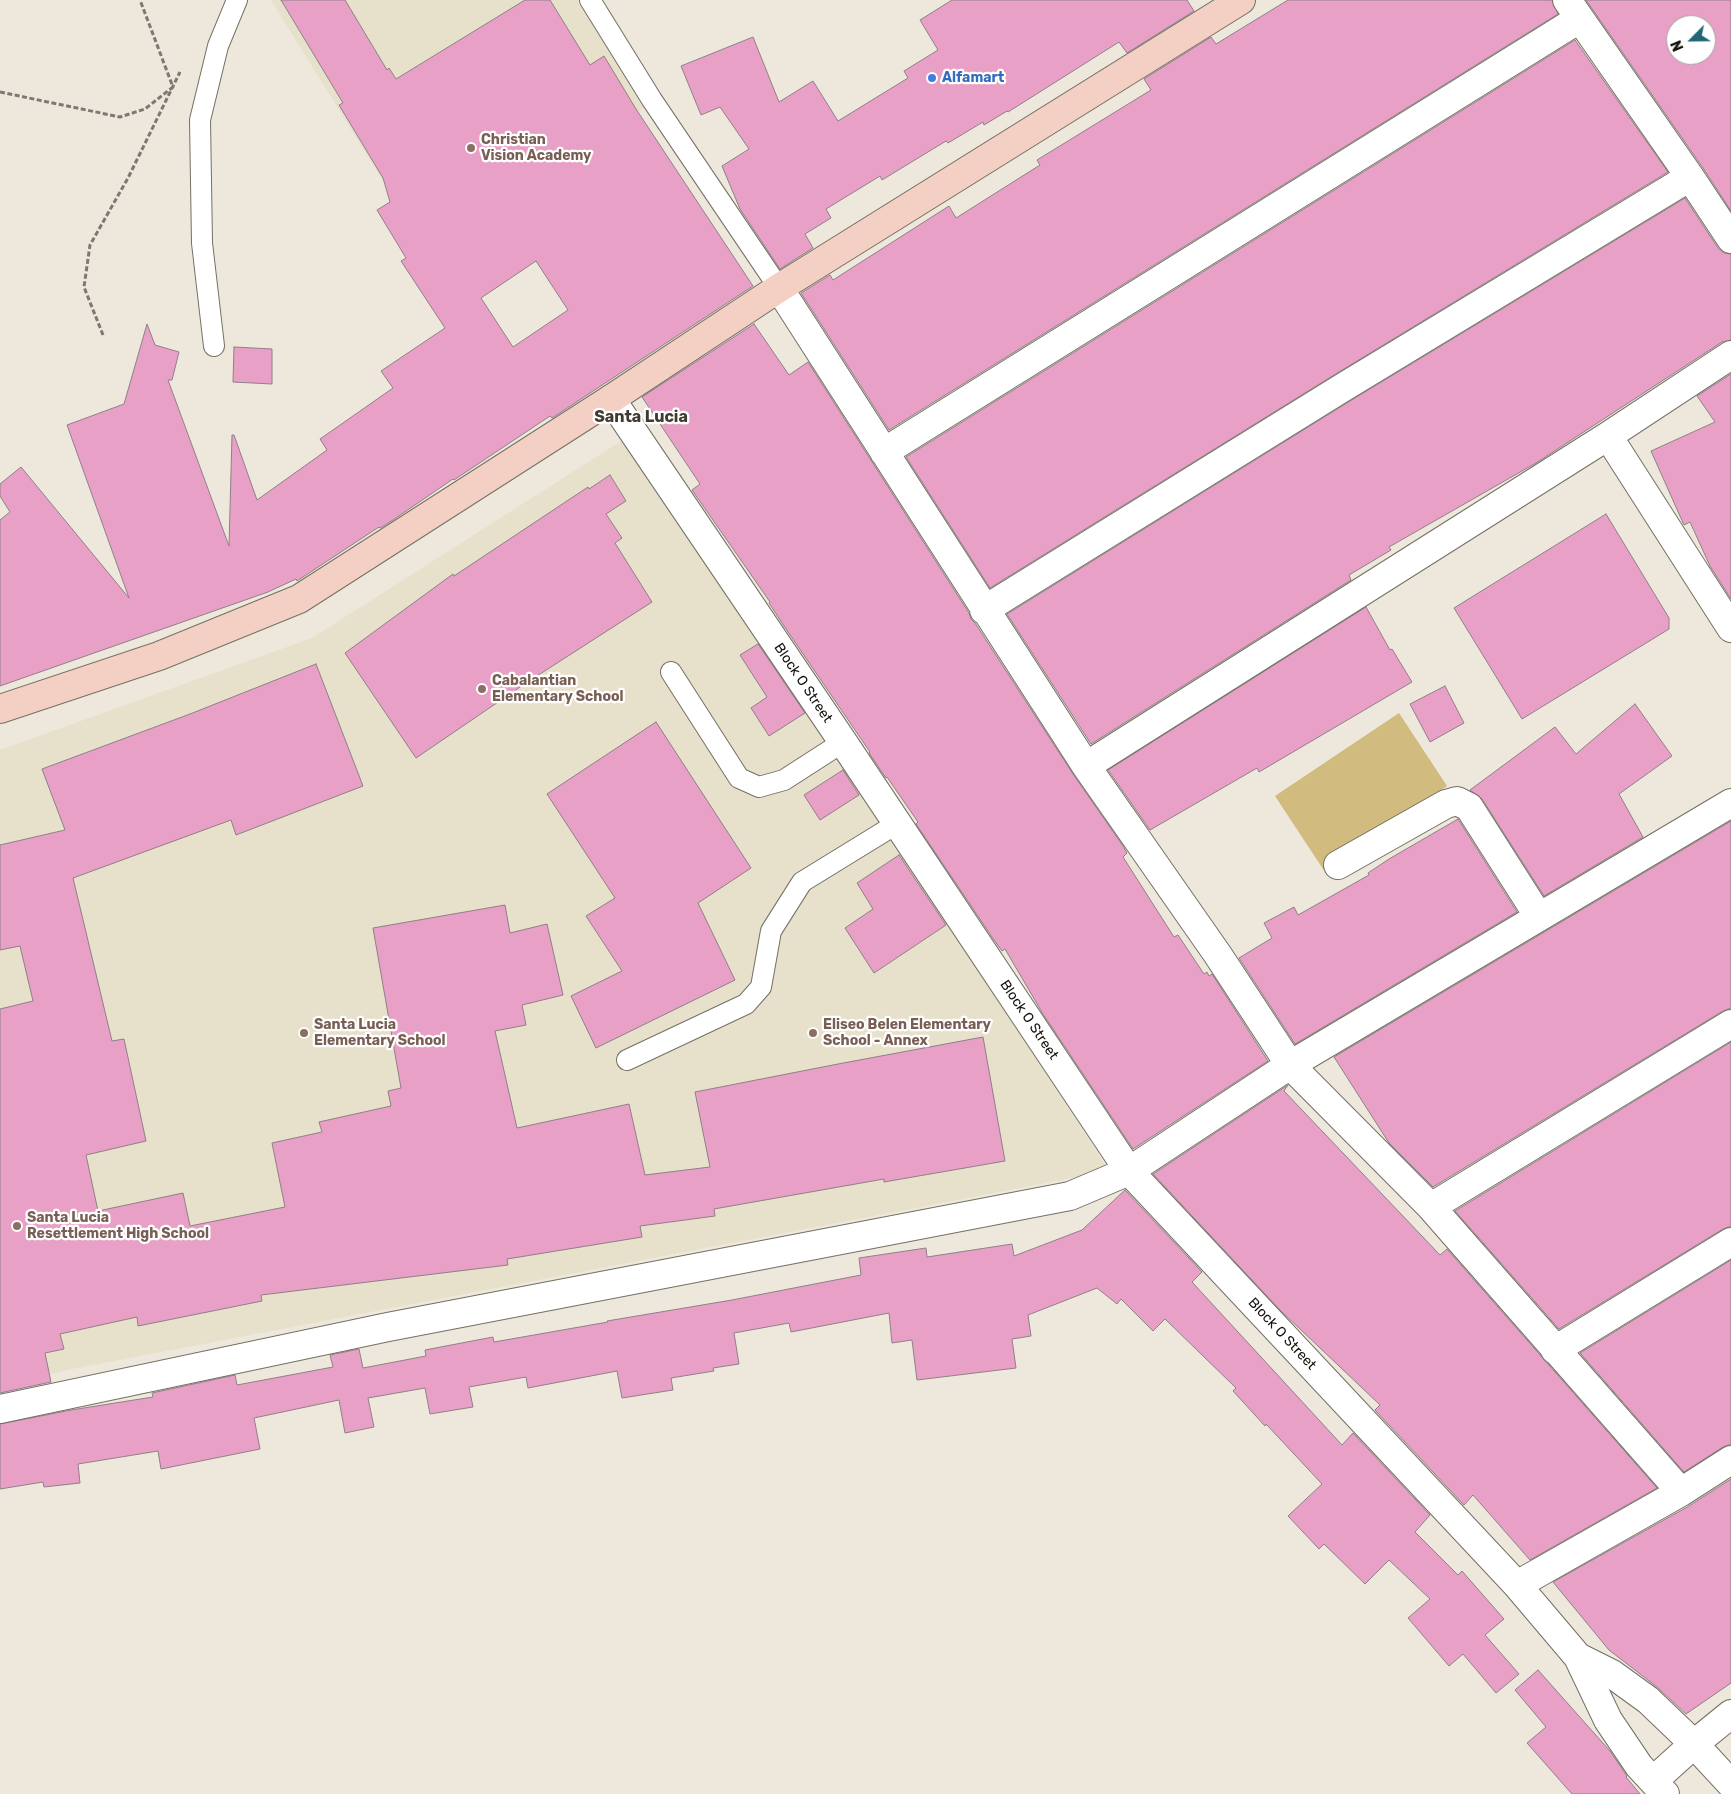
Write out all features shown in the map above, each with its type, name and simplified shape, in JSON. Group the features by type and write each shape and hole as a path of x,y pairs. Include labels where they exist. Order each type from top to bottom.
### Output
{"street":[{"path":"0,709 158,656 299,599 611,399 778,288 1241,0"},
{"path":"884,452 1573,9 1690,177 1731,240"},
{"path":"984,610 1334,393 1690,177"},
{"path":"778,288 1086,766 1218,955 1290,1065 1431,1207 1681,1492"},
{"path":"1086,766 1608,436 1731,355"},
{"name":"Block O Street","path":"611,399 844,742 1129,1171 1517,1585 1578,1657"},
{"path":"1608,436 1731,628"},
{"path":"1338,865 1446,804 1457,801 1469,807 1539,917"},
{"path":"0,1409 388,1327 1070,1196 1129,1171 1290,1065 1731,804"},
{"path":"1431,1207 1731,1024"},
{"path":"1555,1350 1731,1242"},
{"path":"1517,1585 1681,1492 1731,1460"},
{"path":"1578,1657 1612,1674 1648,1700 1694,1744 1731,1784"},
{"path":"1578,1657 1608,1720 1639,1766 1659,1787 1694,1744 1731,1714"}],"lane":[{"path":"214,346 202,243 200,120 218,46 238,0"},
{"path":"590,0 652,100 778,288"},
{"path":"671,672 739,778 759,787 784,780 844,742"},
{"path":"627,1060 746,1004 761,987 771,931 802,882 898,823"}],"path":[{"path":"140,0 173,87"},
{"path":"103,335 84,287 90,245 128,178 181,70"},
{"path":"0,92 120,117 145,109 173,87"}],"shaded area":[{"name":"Christian Vision Academy","path":"271,0 578,0 645,107 515,188 437,268"},
{"path":"629,436 1109,1171 67,1370 0,1386 0,750 312,638"},
{"path":"1399,713 1447,786 1323,869 1275,796"}],"building":[{"path":"281,0 345,0 387,70 389,68 396,79 525,0 550,0 590,65 604,56 636,109 753,286 552,418 550,416 297,581 296,579 268,592 0,686 0,520 10,512 0,496 0,484 21,467 129,598 67,425 124,404 147,324 155,345 179,352 172,380 168,380 229,546 232,435 234,435 257,500 327,450 320,439 393,388 381,371 445,328 401,261 406,258 377,210 390,202 383,178 339,105 343,103","holes":["536,261 568,310 513,347 481,298"]},
{"path":"952,0 1187,0 1194,11 1127,53 1119,42 1008,112 984,125 983,122 948,143 946,141 882,180 880,176 826,209 831,218 805,234 813,248 780,269 740,209 722,166 749,149 720,107 701,115 681,66 753,37 779,102 813,81 838,121 908,78 904,71 938,50 920,20"},
{"path":"1288,0 1552,0 1558,14 889,430 801,293 830,275 833,280 949,206 956,218 1040,165 1037,160 1151,90 1144,79 1211,37 1216,44"},
{"path":"1586,0 1731,0 1731,211 1703,168"},
{"path":"1575,40 1668,172 1334,375 990,588 906,457"},
{"path":"1685,198 1718,248 1724,253 1731,254 1731,340 1722,342 1536,463 1389,547 1391,550 1349,575 1351,580 1091,744 1007,614 1350,401"},
{"path":"754,324 789,375 808,362 969,613 971,619 1123,846 1127,853 1123,857 1174,937 1178,935 1204,974 1207,972 1209,976 1212,974 1268,1061 1133,1149 1043,1014 1005,949 1002,951 994,940 916,824 918,822 886,778 784,626 770,602 692,490 700,484 642,397"},
{"path":"234,347 272,349 272,384 233,382"},
{"path":"1731,374 1731,599 1710,566 1690,522 1684,525 1651,451 1715,422 1697,396"},
{"path":"610,475 626,501 606,514 622,538 615,543 652,602 526,683 416,758 345,653 453,574 454,576 588,487 589,489"},
{"path":"1606,514 1669,618 1669,629 1522,719 1454,608"},
{"path":"1366,607 1390,650 1392,649 1412,682 1259,772 1257,768 1150,830 1108,770"},
{"path":"758,644 805,713 769,736 751,708 767,697 740,655"},
{"path":"316,664 363,786 236,835 231,820 73,878 112,1041 124,1039 146,1141 86,1155 98,1211 183,1193 190,1226 285,1207 272,1143 322,1132 319,1122 391,1106 388,1091 401,1088 373,928 505,905 510,933 547,924 563,995 522,1005 526,1025 495,1031 517,1128 629,1104 645,1175 710,1167 695,1092 983,1037 1005,1161 884,1182 884,1179 714,1209 715,1216 640,1226 642,1237 507,1259 508,1265 261,1295 262,1301 138,1326 137,1317 60,1334 64,1349 45,1353 51,1382 0,1393 0,1009 33,1001 20,946 0,950 0,845 65,830 42,769 190,714"},
{"path":"1445,686 1464,723 1430,742 1410,704"},
{"path":"1635,704 1672,756 1619,794 1643,837 1544,896 1482,799 1470,790 1555,727 1576,754"},
{"path":"656,722 751,868 698,903 735,980 596,1048 571,996 622,971 586,916 615,898 547,794"},
{"path":"843,770 859,795 820,820 804,795"},
{"path":"1458,819 1517,912 1295,1044 1239,958 1272,938 1264,923 1294,907 1298,915 1369,875 1368,873 1389,859"},
{"path":"1731,821 1731,1008 1723,1011 1433,1187 1389,1143 1334,1057"},
{"path":"899,855 946,925 874,973 845,928 873,909 857,883"},
{"path":"1731,1042 1731,1226 1723,1229 1559,1329 1455,1211"},
{"path":"1288,1085 1284,1091 1440,1255 1447,1249 1657,1488 1530,1560 1473,1495 1464,1505 1375,1410 1380,1405 1279,1309 1153,1174"},
{"path":"1125,1190 1202,1272 1192,1282 1342,1445 1353,1433 1430,1515 1415,1532 1458,1575 1462,1571 1504,1619 1485,1635 1519,1674 1496,1693 1463,1654 1449,1666 1408,1618 1430,1599 1389,1560 1365,1584 1324,1544 1319,1549 1288,1516 1322,1484 1233,1391 1236,1388 1165,1319 1153,1331 1121,1299 1117,1304 1097,1288 1028,1315 1031,1336 1012,1339 1016,1368 917,1380 912,1340 892,1343 889,1313 791,1332 789,1323 734,1333 739,1364 713,1368 714,1371 671,1378 673,1390 622,1398 617,1371 528,1388 526,1377 469,1387 473,1407 430,1414 425,1388 368,1398 374,1427 345,1433 339,1400 254,1418 260,1449 161,1469 158,1451 78,1464 80,1483 44,1487 43,1482 0,1489 0,1424 153,1397 152,1393 235,1375 237,1385 333,1367 330,1355 359,1349 363,1368 426,1356 425,1350 493,1337 494,1342 732,1300 861,1275 859,1258 926,1248 927,1257 1012,1244 1014,1256 1082,1230"},
{"path":"1731,1260 1731,1444 1723,1447 1684,1472 1580,1353"},
{"path":"1731,1479 1731,1683 1686,1714 1657,1687 1609,1650 1553,1582 1689,1506"},
{"path":"1538,1670 1610,1751 1626,1777 1640,1794 1572,1794 1527,1743 1546,1727 1515,1690"}],"place":[{"name":"Alfamart","path":"932,78"},
{"name":"Christian Vision Academy","path":"471,148"},
{"name":"Cabalantian Elementary School","path":"482,689"},
{"name":"Santa Lucia Elementary School","path":"304,1033"},
{"name":"Eliseo Belen Elementary School - Annex","path":"813,1033"},
{"name":"Santa Lucia Resettlement High School","path":"17,1226"}],"district":[{"name":"Santa Lucia","path":"641,417"}]}
